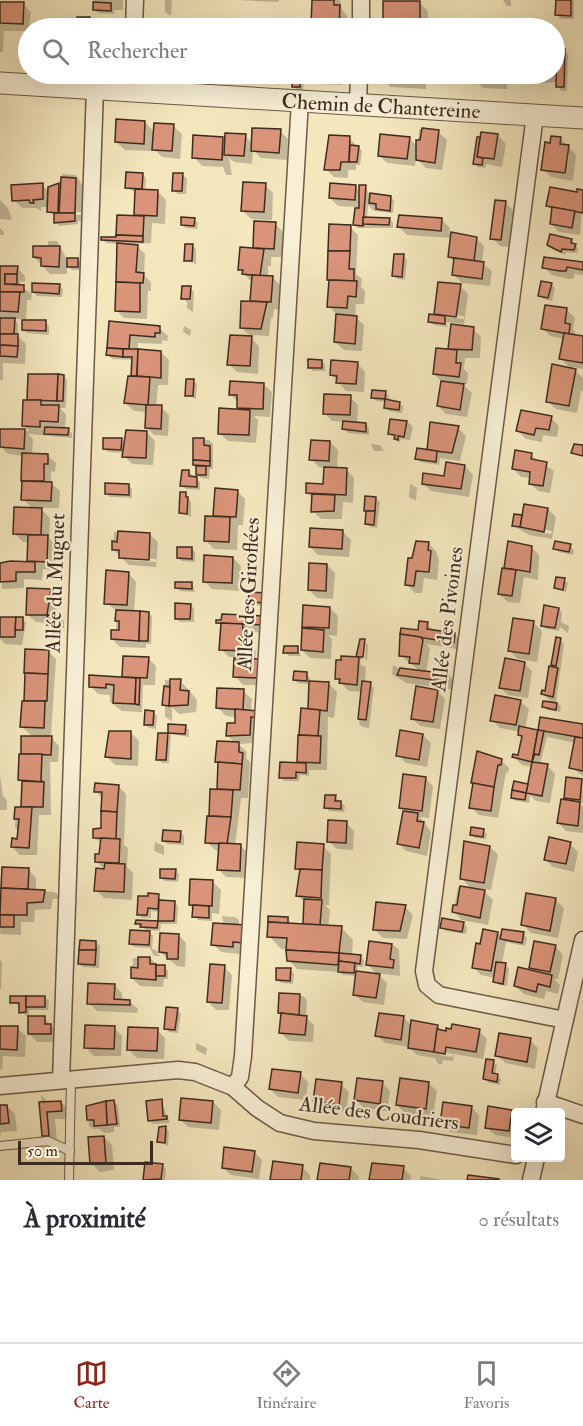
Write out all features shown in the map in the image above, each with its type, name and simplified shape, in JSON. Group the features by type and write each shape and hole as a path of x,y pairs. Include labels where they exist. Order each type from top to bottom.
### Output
{"street":[{"path":"134,18 135,0"},
{"path":"361,0 361,18"},
{"name":"Chemin de Chantereine","path":"0,83 18,84"},
{"name":"Chemin de Chantereine","path":"19,84 95,88 120,84"},
{"name":"Chemin de Chantereine","path":"150,84 300,101 583,118"},
{"path":"358,104 359,84"},
{"name":"Allée du Muguet","path":"66,1080 95,88"},
{"name":"Allée des Giroflées","path":"232,1087 240,1077 243,1056 300,101"},
{"name":"Allée des Pivoines","path":"535,115 424,971 427,985 439,995 565,1020"},
{"path":"583,940 544,1107 583,1115"},
{"name":"Allée des Coudriers","path":"0,1086 178,1070 195,1072 232,1087 280,1123 314,1131 419,1140 511,1154"},
{"path":"531,1180 533,1162"}],"lane":[{"path":"66,1080 70,1151 69,1180"},
{"path":"0,1146 48,1141 70,1151"}],"building":[{"path":"312,0 334,0 334,5 340,5 339,18 311,18"},
{"path":"556,0 571,0 571,16 555,15"},
{"path":"383,1 420,1 420,18 383,18"},
{"path":"0,2 24,2 23,18 18,18 18,24 0,23"},
{"path":"93,2 111,3 111,11 93,10"},
{"path":"292,84 300,84 300,87 292,87"},
{"path":"556,84 564,84 564,87 556,87"},
{"path":"116,119 145,121 144,144 115,142"},
{"path":"154,123 174,124 172,151 152,150"},
{"path":"252,128 281,129 279,153 251,151"},
{"path":"422,128 439,130 435,163 416,160 416,140 420,140"},
{"path":"481,132 498,134 494,159 477,157"},
{"path":"225,133 246,134 244,156 224,155"},
{"path":"380,134 410,137 407,159 378,156"},
{"path":"193,135 223,137 222,160 192,158"},
{"path":"329,135 350,136 349,162 341,162 340,170 324,170"},
{"path":"551,136 561,137 560,144 569,145 565,173 541,170 545,142 550,143"},
{"path":"477,137 480,137 477,157 483,158 482,165 473,164"},
{"path":"350,145 359,146 357,162 349,162"},
{"path":"126,172 143,173 142,189 125,188"},
{"path":"173,173 183,173 182,191 172,191"},
{"path":"61,177 76,178 75,213 59,213"},
{"path":"243,182 266,183 264,212 241,211"},
{"path":"43,183 43,199 33,200 34,203 30,203 29,200 12,201 11,185"},
{"path":"59,183 58,213 47,212 48,187"},
{"path":"330,183 356,185 355,200 329,198"},
{"path":"359,185 366,185 363,226 353,225 355,208 359,208"},
{"path":"550,187 577,192 577,189 583,190 583,213 546,206"},
{"path":"135,189 158,190 157,216 134,215"},
{"path":"370,193 391,196 390,211 376,209 376,204 369,203"},
{"path":"495,200 506,201 501,240 490,239"},
{"path":"552,207 575,211 572,228 550,224"},
{"path":"54,213 75,213 75,221 54,223"},
{"path":"117,215 144,216 143,236 116,235"},
{"path":"399,215 442,218 441,231 397,227"},
{"path":"181,217 195,218 194,226 181,225"},
{"path":"363,217 390,218 389,225 363,224"},
{"path":"254,221 276,222 274,249 253,248"},
{"path":"329,224 351,225 350,251 328,251"},
{"path":"451,232 477,237 474,261 448,257"},
{"path":"550,234 572,239 571,243 576,244 574,250 562,249 561,252 547,245"},
{"path":"116,235 143,236 143,242 101,240 101,237 116,237"},
{"path":"117,243 138,245 136,272 144,273 143,283 116,282"},
{"path":"185,244 193,244 192,261 184,261"},
{"path":"33,246 60,246 59,267 41,266 41,258 33,257"},
{"path":"240,247 264,249 260,276 242,274 243,270 238,270"},
{"path":"328,251 350,251 349,269 354,269 354,281 327,280"},
{"path":"394,254 404,254 402,277 392,276"},
{"path":"544,257 583,262 583,270 567,267 566,271 542,268"},
{"path":"67,258 78,258 78,267 67,267"},
{"path":"454,258 484,262 482,279 452,275"},
{"path":"0,266 18,266 17,274 5,274 5,284 24,285 24,292 0,292"},
{"path":"5,274 17,274 17,284 5,284"},
{"path":"252,275 273,276 271,302 250,301"},
{"path":"329,280 357,281 356,297 348,296 347,308 327,307"},
{"path":"541,281 552,283 548,298 538,296"},
{"path":"116,282 140,283 140,312 115,311"},
{"path":"438,282 461,284 456,317 434,314"},
{"path":"32,283 60,284 59,294 32,292"},
{"path":"182,286 191,286 190,299 181,299"},
{"path":"0,292 20,292 18,312 0,311"},
{"path":"241,301 267,302 261,329 240,328"},
{"path":"545,305 567,308 565,323 570,324 569,334 541,329"},
{"path":"336,314 357,316 355,344 334,342"},
{"path":"429,314 445,316 445,324 428,322"},
{"path":"0,318 15,318 14,334 0,334"},
{"path":"22,320 46,320 46,331 22,330"},
{"path":"109,321 160,326 160,333 155,333 155,337 130,335 129,349 107,348"},
{"path":"451,324 474,327 472,350 448,349"},
{"path":"564,333 583,336 583,363 559,359"},
{"path":"0,334 18,334 18,346 0,345"},
{"path":"230,335 252,336 250,366 227,365"},
{"path":"0,345 18,346 17,357 0,356"},
{"path":"107,348 123,349 123,357 106,355"},
{"path":"436,348 457,350 456,363 461,363 459,377 433,374"},
{"path":"123,349 138,349 137,376 131,376 132,357 123,357"},
{"path":"138,349 161,351 161,378 137,376"},
{"path":"308,359 322,360 322,368 308,368"},
{"path":"331,360 358,362 356,384 336,383 337,376 330,375"},
{"path":"552,364 576,369 569,406 546,402"},
{"path":"28,374 58,374 57,401 27,400"},
{"path":"58,374 64,375 63,401 57,401"},
{"path":"128,376 150,377 148,405 124,403"},
{"path":"186,379 194,379 193,396 185,396"},
{"path":"230,381 264,383 263,409 237,408 237,395 229,395"},
{"path":"441,381 464,384 460,410 437,406"},
{"path":"372,390 386,391 385,399 371,398"},
{"path":"324,394 351,395 350,415 323,414"},
{"path":"385,399 400,402 399,410 384,408"},
{"path":"23,400 41,400 41,405 59,405 58,422 40,421 40,427 22,426"},
{"path":"146,405 162,405 161,429 145,428"},
{"path":"219,408 250,410 249,435 218,434"},
{"path":"521,410 552,416 549,430 536,428 534,435 516,431"},
{"path":"390,419 407,421 404,437 398,436 398,440 394,439 395,435 388,434"},
{"path":"343,421 366,423 366,432 342,429"},
{"path":"430,422 459,426 452,453 427,450"},
{"path":"45,427 69,428 68,435 44,434"},
{"path":"0,429 25,429 24,449 0,447"},
{"path":"126,430 147,431 146,458 122,457"},
{"path":"103,438 122,438 121,450 103,449"},
{"path":"193,438 204,438 204,445 210,446 210,461 193,460"},
{"path":"311,440 330,441 329,461 309,460"},
{"path":"574,444 583,445 583,456 571,453"},
{"path":"417,448 437,451 436,462 415,459"},
{"path":"515,450 532,453 531,459 547,462 543,486 529,484 530,472 512,469"},
{"path":"22,453 48,454 48,464 44,464 44,481 21,481"},
{"path":"193,460 210,461 210,466 193,465"},
{"path":"446,462 465,465 461,489 422,484 423,473 444,476"},
{"path":"196,466 206,466 206,475 196,475"},
{"path":"324,467 347,468 346,495 306,493 306,483 323,484"},
{"path":"182,470 189,470 189,476 197,477 197,487 180,486"},
{"path":"22,481 52,482 51,501 21,500"},
{"path":"105,483 129,484 129,495 105,494"},
{"path":"215,488 238,490 236,517 213,516"},
{"path":"180,492 186,492 186,497 188,497 187,514 179,513"},
{"path":"312,494 335,495 334,511 311,512"},
{"path":"365,496 376,497 375,511 364,511"},
{"path":"524,504 548,508 544,532 520,527"},
{"path":"14,507 42,508 41,535 13,534"},
{"path":"366,511 375,511 374,525 365,524"},
{"path":"514,514 522,515 520,527 512,526"},
{"path":"205,516 230,517 229,542 204,541"},
{"path":"310,528 343,530 342,549 309,547"},
{"path":"118,531 150,533 149,560 119,558 119,550 112,550 112,541 117,542"},
{"path":"28,535 48,535 47,562 27,561"},
{"path":"416,541 429,542 428,550 431,551 429,572 416,571 414,586 405,585 408,558 412,558"},
{"path":"508,541 532,546 530,572 504,568"},
{"path":"555,541 571,544 569,552 553,549"},
{"path":"177,547 192,547 192,559 177,558"},
{"path":"204,555 233,557 232,583 203,582"},
{"path":"35,562 35,572 16,572 16,581 0,582 0,563"},
{"path":"309,563 327,564 326,591 308,590"},
{"path":"502,568 516,570 512,596 498,594"},
{"path":"106,570 129,572 127,605 104,604"},
{"path":"556,577 565,578 563,590 554,588"},
{"path":"175,582 192,582 192,589 175,588"},
{"path":"27,588 51,589 47,615 26,615"},
{"path":"249,592 265,593 265,603 248,602"},
{"path":"175,603 191,604 190,619 175,619"},
{"path":"303,605 330,607 329,628 302,627"},
{"path":"544,605 559,608 555,628 541,626"},
{"path":"116,610 140,611 139,641 111,639 111,630 119,630 119,621 115,621"},
{"path":"140,611 149,612 148,641 139,641"},
{"path":"222,614 264,616 263,625 216,623 216,620 221,620"},
{"path":"47,615 61,616 61,625 47,625"},
{"path":"0,617 16,617 15,637 0,637"},
{"path":"16,617 23,617 23,630 15,630"},
{"path":"513,618 534,621 529,654 508,651"},
{"path":"419,621 428,622 427,629 455,633 454,643 400,634 401,628 418,630"},
{"path":"221,623 243,624 242,641 249,641 248,651 219,650"},
{"path":"302,628 324,630 323,652 301,650"},
{"path":"400,634 421,637 423,640 419,664 409,663 410,657 399,656"},
{"path":"556,637 561,638 556,666 551,665"},
{"path":"360,639 365,639 363,657 356,657"},
{"path":"284,646 298,646 298,653 283,653"},
{"path":"25,649 49,650 48,674 24,673"},
{"path":"123,656 149,657 147,678 122,677"},
{"path":"341,656 359,657 357,685 339,683 340,679 335,679 336,660 341,660"},
{"path":"234,658 259,659 258,678 233,677"},
{"path":"505,658 525,662 520,691 499,688"},
{"path":"549,666 558,668 553,697 541,694 542,690 545,691"},
{"path":"400,668 449,674 448,682 397,675"},
{"path":"294,671 307,672 307,681 293,680"},
{"path":"25,673 48,674 47,701 24,701"},
{"path":"89,675 136,678 135,704 113,703 114,685 106,684 106,688 89,687"},
{"path":"136,678 140,678 139,705 135,704"},
{"path":"170,679 181,679 180,690 189,691 188,705 169,706"},
{"path":"309,681 329,682 327,711 308,709"},
{"path":"362,681 371,682 366,720 358,719"},
{"path":"164,686 170,687 169,706 162,705"},
{"path":"416,686 438,690 433,722 411,719"},
{"path":"217,688 244,689 243,710 216,708"},
{"path":"495,695 521,700 516,725 490,721"},
{"path":"22,701 45,701 44,728 20,727"},
{"path":"543,701 557,703 556,710 542,707"},
{"path":"301,708 320,710 318,736 299,735"},
{"path":"235,709 259,711 258,718 251,717 250,735 226,736 227,723 235,723"},
{"path":"145,710 154,711 153,725 144,725"},
{"path":"540,717 583,724 583,738 538,730"},
{"path":"168,724 186,725 185,734 168,733"},
{"path":"519,726 538,730 532,762 512,757 513,754 518,755 522,736 518,735"},
{"path":"400,730 423,734 419,760 396,756"},
{"path":"538,730 544,731 539,755 535,754 532,762"},
{"path":"109,731 131,731 131,759 105,757"},
{"path":"158,733 168,733 166,760 156,760"},
{"path":"298,735 321,736 320,763 297,762"},
{"path":"21,736 52,736 51,755 21,754"},
{"path":"575,737 583,738 583,771 569,768"},
{"path":"217,741 239,742 239,752 243,753 242,764 215,762"},
{"path":"477,751 502,759 501,765 498,765 494,787 471,783"},
{"path":"19,754 42,754 41,781 44,782 18,780"},
{"path":"218,762 242,764 240,790 217,789"},
{"path":"280,762 306,763 306,773 296,772 296,778 279,778"},
{"path":"532,762 548,764 542,796 526,793"},
{"path":"403,774 426,777 422,811 399,808"},
{"path":"566,777 582,779 580,800 564,798"},
{"path":"22,781 44,782 43,807 21,807"},
{"path":"514,781 528,784 526,793 512,790"},
{"path":"95,783 119,785 117,812 101,811 102,792 94,792"},
{"path":"473,783 494,787 491,811 469,808"},
{"path":"210,789 233,790 231,817 209,816"},
{"path":"512,790 526,793 525,800 511,798"},
{"path":"325,795 336,795 335,801 341,801 341,809 324,808"},
{"path":"561,799 580,802 578,826 557,823"},
{"path":"15,807 32,807 29,848 11,847 12,838 17,839 19,819 14,819"},
{"path":"101,811 117,812 116,839 93,838 93,829 101,828"},
{"path":"403,811 418,813 417,821 424,822 419,848 397,844"},
{"path":"207,816 231,817 227,844 205,843"},
{"path":"328,820 347,821 346,843 327,842"},
{"path":"471,827 484,829 483,837 470,835"},
{"path":"163,830 181,831 180,842 162,841"},
{"path":"549,837 571,842 566,864 544,860"},
{"path":"101,838 120,839 119,863 95,862 95,854 99,854"},
{"path":"464,841 490,846 484,883 460,879"},
{"path":"297,842 324,844 322,870 295,869"},
{"path":"219,843 241,844 240,871 217,870"},
{"path":"105,863 125,864 124,892 94,891 96,868 104,869"},
{"path":"2,867 29,868 28,889 1,888"},
{"path":"160,869 176,869 175,879 160,878"},
{"path":"300,869 322,870 321,898 296,896"},
{"path":"190,879 213,880 212,906 189,905"},
{"path":"460,886 485,890 480,918 452,912 453,905 457,905"},
{"path":"1,888 45,890 43,902 27,903 27,915 0,915"},
{"path":"148,893 159,894 158,909 148,908 147,915 137,915 138,896 148,896"},
{"path":"526,893 556,898 550,931 521,925"},
{"path":"304,899 322,900 320,925 303,924"},
{"path":"159,900 175,901 174,921 158,921"},
{"path":"376,902 406,905 400,931 373,930"},
{"path":"193,905 209,906 209,918 192,917"},
{"path":"0,915 14,915 14,927 0,927"},
{"path":"268,916 288,917 288,923 268,922"},
{"path":"442,918 464,922 462,932 440,928"},
{"path":"136,920 158,921 157,928 140,927 141,924 135,924"},
{"path":"268,922 342,926 339,953 286,950 287,938 267,937"},
{"path":"213,923 246,925 245,943 233,942 233,947 211,945"},
{"path":"483,929 498,932 491,971 472,968 476,943 480,944"},
{"path":"502,929 524,932 522,943 500,939"},
{"path":"130,930 150,931 149,945 129,944"},
{"path":"160,933 179,934 178,959 167,959 167,953 159,952"},
{"path":"80,940 96,941 96,950 79,950"},
{"path":"369,941 392,944 390,959 394,960 393,968 366,965"},
{"path":"534,941 556,945 550,972 529,968"},
{"path":"79,950 96,950 95,965 78,964"},
{"path":"286,950 339,953 338,965 287,961"},
{"path":"339,953 361,955 360,964 339,961"},
{"path":"138,957 150,957 150,964 156,964 156,980 131,978 131,967 138,968"},
{"path":"339,961 355,963 354,973 338,972"},
{"path":"496,962 506,963 503,984 493,982"},
{"path":"210,964 225,965 222,1003 207,1002"},
{"path":"156,965 165,965 165,976 156,976"},
{"path":"518,967 552,975 550,987 538,984 536,992 514,986"},
{"path":"276,968 291,968 290,981 276,980"},
{"path":"356,971 380,974 376,998 353,995"},
{"path":"88,983 115,984 114,999 130,1000 130,1005 87,1004"},
{"path":"279,993 300,994 299,1015 278,1013"},
{"path":"10,996 26,996 26,1012 19,1013 19,1003 10,1003"},
{"path":"26,996 45,996 45,1007 26,1007"},
{"path":"166,1007 178,1008 175,1030 164,1029"},
{"path":"281,1013 307,1016 305,1035 279,1033"},
{"path":"379,1013 404,1016 401,1040 375,1036"},
{"path":"28,1016 45,1016 45,1024 51,1024 51,1034 28,1034"},
{"path":"411,1020 438,1025 434,1052 408,1048"},
{"path":"452,1024 480,1029 476,1052 446,1047 445,1054 434,1052 437,1029 446,1031 446,1028 451,1029"},
{"path":"85,1025 115,1026 114,1049 84,1048"},
{"path":"0,1026 18,1026 17,1050 0,1049"},
{"path":"128,1027 158,1028 157,1051 127,1050"},
{"path":"499,1033 531,1038 527,1062 495,1056"},
{"path":"486,1059 494,1060 492,1073 498,1074 497,1082 483,1079"},
{"path":"272,1069 301,1072 298,1093 269,1089"},
{"path":"357,1078 383,1081 380,1104 354,1100"},
{"path":"400,1078 429,1082 426,1109 396,1105"},
{"path":"316,1079 342,1082 339,1105 313,1101"},
{"path":"181,1098 213,1101 211,1123 179,1120"},
{"path":"162,1099 163,1116 167,1116 167,1119 148,1121 146,1101"},
{"path":"114,1100 117,1124 107,1125 106,1101"},
{"path":"61,1101 62,1111 47,1112 49,1136 42,1136 39,1102"},
{"path":"106,1101 107,1125 94,1126 94,1120 87,1120 86,1106"},
{"path":"443,1102 472,1106 469,1128 440,1124"},
{"path":"0,1105 7,1105 9,1123 0,1124"},
{"path":"488,1106 511,1110 509,1131 485,1128"},
{"path":"166,1126 165,1143 157,1142 159,1127"},
{"path":"104,1136 106,1163 90,1164 88,1137"},
{"path":"224,1147 255,1151 252,1172 222,1168"},
{"path":"273,1161 303,1165 301,1180 270,1180"},
{"path":"145,1162 163,1164 161,1179 143,1180"},
{"path":"320,1163 351,1167 349,1180 317,1180"},
{"path":"372,1163 404,1166 402,1180 369,1180"},
{"path":"468,1175 499,1179 499,1180 467,1180"}]}
